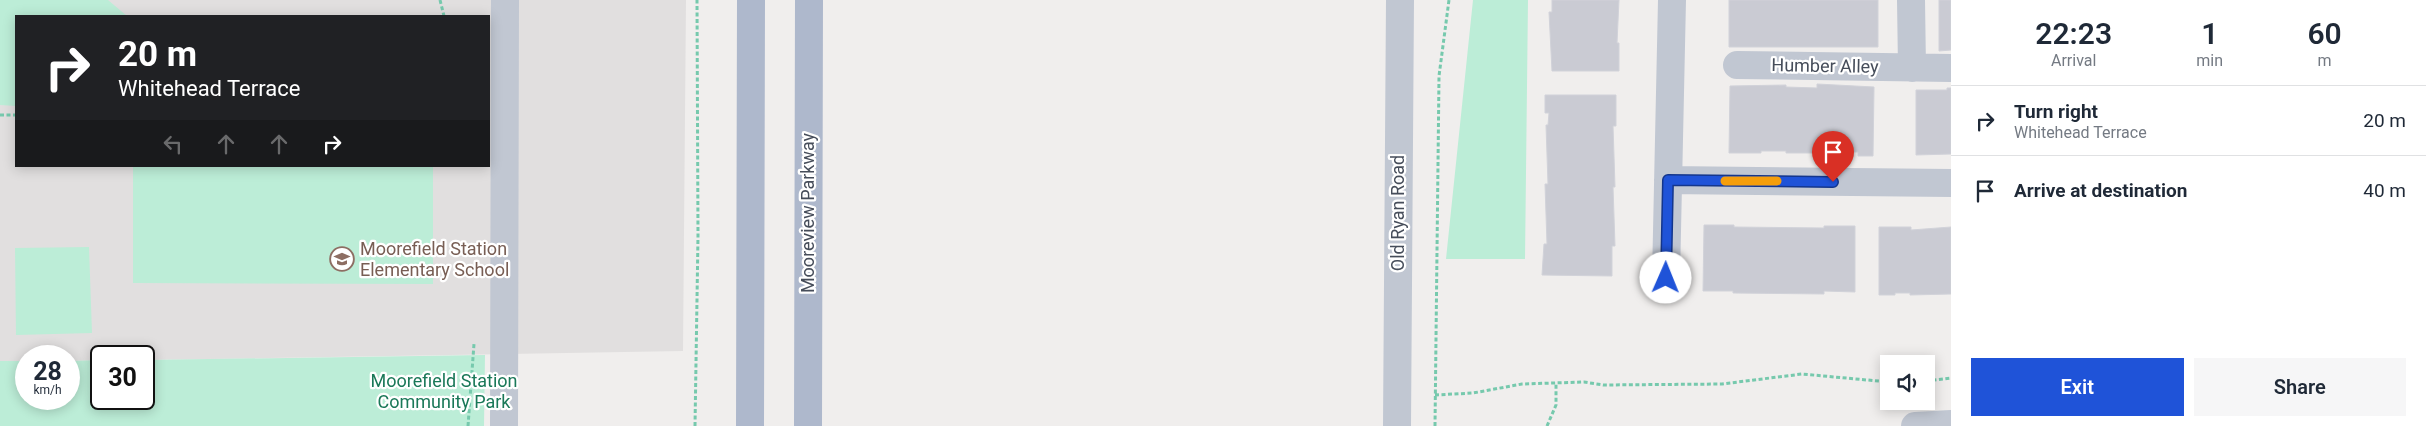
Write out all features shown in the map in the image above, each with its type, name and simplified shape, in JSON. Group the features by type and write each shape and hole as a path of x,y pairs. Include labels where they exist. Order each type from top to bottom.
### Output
{"main road":[{"path":"750,426 751,0"},
{"name":"Mooreview Parkway","path":"808,426 809,0"}],"street":[{"path":"504,426 505,0"},
{"name":"Old Ryan Road","path":"1397,426 1400,0"},
{"path":"1666,278 1672,0"},
{"path":"1911,0 1912,68"},
{"name":"Humber Alley","path":"1737,65 1951,68"},
{"path":"1668,180 1951,183"},
{"path":"1915,426 1951,424"}],"path":[{"path":"440,0 444,15"},
{"path":"696,426 698,236 697,0"},
{"path":"1435,426 1439,76 1448,0"},
{"path":"0,115 15,115"},
{"path":"1435,395 1473,394 1522,384 1584,382 1604,385 1722,384 1802,374 1880,381"},
{"path":"1935,380 1951,378"},
{"path":"1547,426 1556,405 1556,383"}],"shaded area":[{"name":"Moorefield Station Elementary School","path":"0,0 686,0 683,351 155,360 155,345 90,345 90,360 80,361 80,345 15,345 15,361 0,361"}],"green space":[{"path":"0,0 108,0 126,15 15,15 15,106 0,105"},
{"path":"1473,0 1528,0 1525,259 1446,259"},
{"path":"133,167 433,167 433,284 133,283"},
{"path":"89,247 92,333 16,335 15,248"},
{"name":"Moorefield Station Community Park","path":"485,355 484,426 0,426 0,361 15,361 15,410 80,410 80,361 90,360 90,410 155,410 155,360"}],"building":[{"path":"1552,0 1619,0 1617,43 1619,43 1619,71 1552,71 1549,12 1552,12"},
{"path":"1729,0 1878,0 1878,47 1729,47"},
{"path":"1939,0 1951,0 1951,50 1939,51"},
{"path":"1817,84 1874,87 1873,156 1858,156 1858,152 1842,151 1816,151 1816,153 1761,151 1761,153 1729,153 1730,86 1786,85 1786,87 1817,88"},
{"path":"1947,88 1951,88 1951,154 1916,155 1916,90 1947,90"},
{"path":"1545,95 1616,95 1616,126 1613,126 1615,246 1612,246 1612,276 1542,275 1544,244 1547,244 1545,184 1548,184 1546,125 1548,125 1549,113 1545,113"},
{"path":"1704,225 1824,228 1824,226 1855,226 1855,292 1824,291 1824,294 1703,291"},
{"path":"1879,227 1911,227 1911,230 1951,227 1951,294 1910,295 1910,293 1895,293 1895,295 1879,295"}],"slow traffic":[{"path":"1725,181 1777,181"}],"place":[{"name":"Moorefield Station Elementary School","path":"342,259"}],"route":[{"path":"1666,278 1668,180 1833,182"}]}
